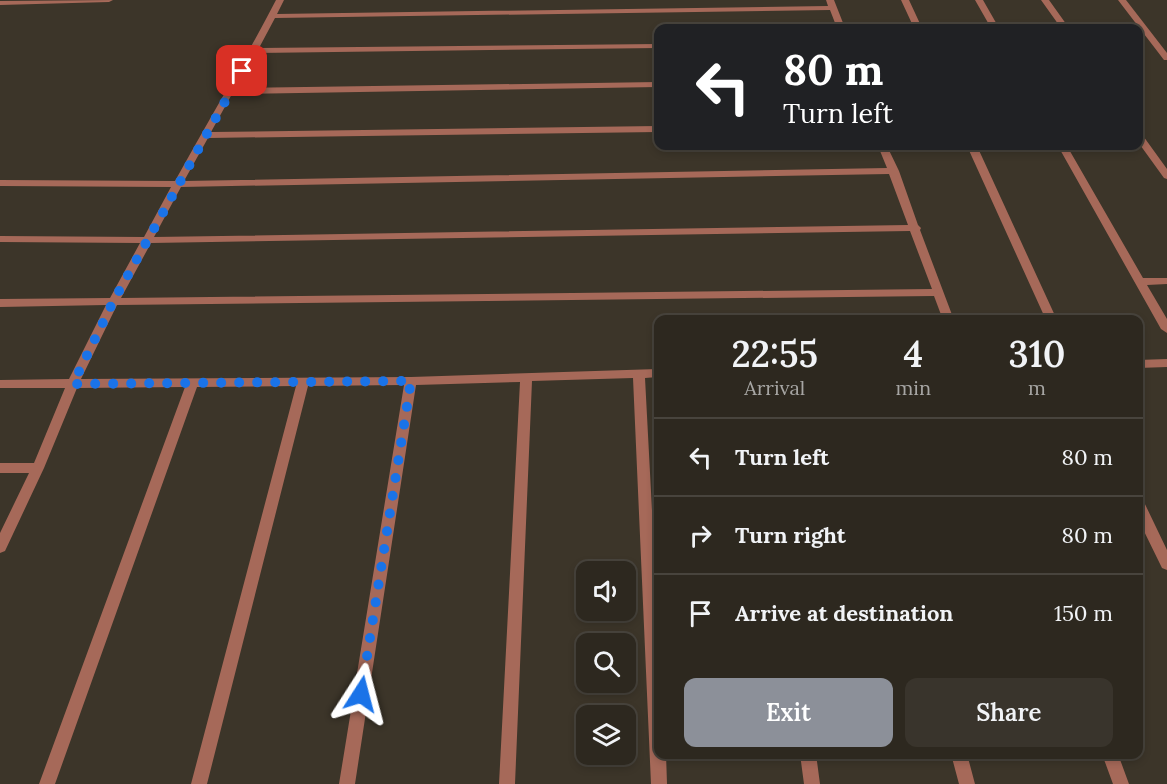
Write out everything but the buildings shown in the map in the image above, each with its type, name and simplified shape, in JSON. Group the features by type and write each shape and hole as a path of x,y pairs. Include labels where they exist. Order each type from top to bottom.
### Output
{"street":[{"path":"0,3 109,0"},
{"path":"0,547 38,468 73,384 113,302 229,91 254,51 280,0"},
{"path":"905,0 916,24"},
{"path":"979,0 993,24"},
{"path":"1045,0 1062,24"},
{"path":"1122,0 1141,24"},
{"path":"271,16 832,4 840,24"},
{"path":"1143,27 1167,58"},
{"path":"254,51 654,46"},
{"path":"229,91 654,85"},
{"path":"205,135 654,129"},
{"path":"1143,142 1167,176"},
{"path":"885,150 947,315"},
{"path":"974,150 1050,315"},
{"path":"1064,150 1167,329"},
{"path":"0,183 179,184 894,171"},
{"path":"0,239 148,240 916,228"},
{"path":"1140,282 1167,281"},
{"path":"0,303 938,292"},
{"path":"1143,364 1167,363"},
{"path":"639,373 654,681"},
{"path":"0,384 411,381 654,373"},
{"path":"507,784 526,378"},
{"path":"347,784 411,381"},
{"path":"47,784 193,382"},
{"path":"199,784 303,382"},
{"path":"0,468 38,468"},
{"path":"1143,514 1167,564"},
{"path":"658,759 659,784"},
{"path":"809,759 812,784"},
{"path":"960,759 967,784"},
{"path":"1112,759 1120,784"}],"route":[{"path":"242,71 113,302 73,384 411,381 361,694"}]}
